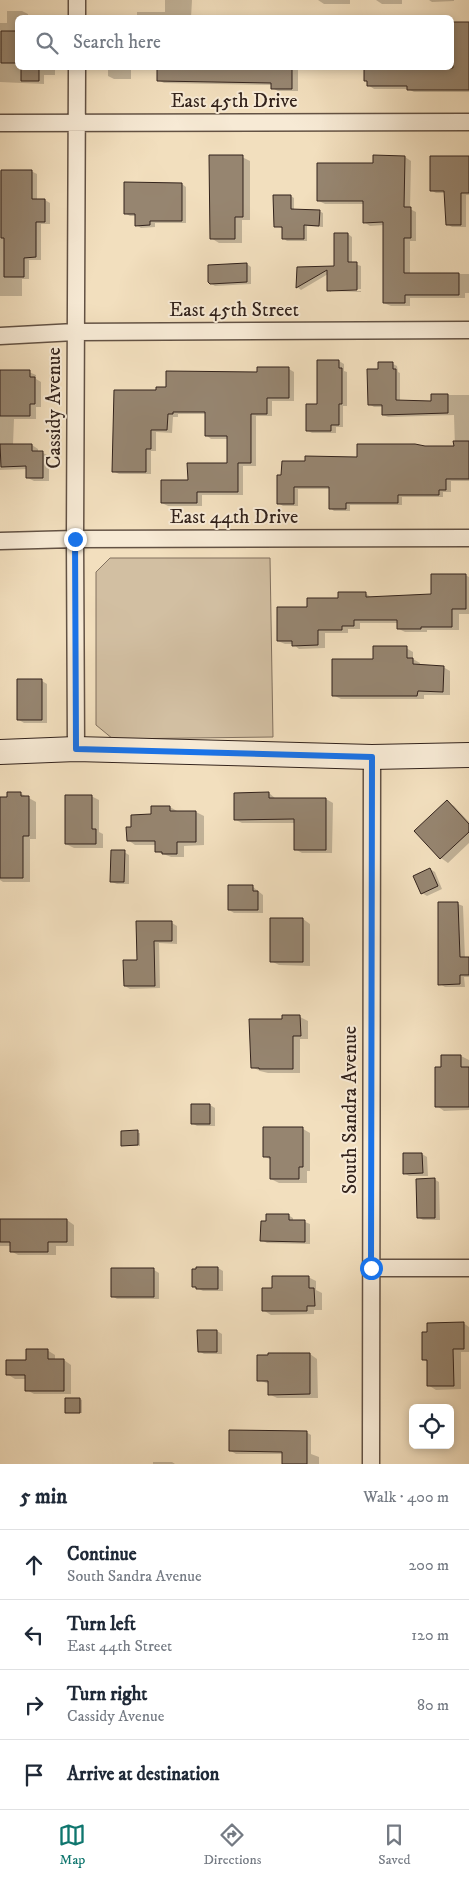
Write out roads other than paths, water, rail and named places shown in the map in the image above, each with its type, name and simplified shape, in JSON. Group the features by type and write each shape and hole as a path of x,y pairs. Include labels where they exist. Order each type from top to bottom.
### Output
{"street":[{"path":"77,0 77,15"},
{"name":"Cassidy Avenue","path":"76,749 75,332 77,70"},
{"name":"East 45th Drive","path":"0,123 469,122"},
{"name":"East 45th Street","path":"0,336 75,332 469,330"},
{"name":"East 44th Drive","path":"0,541 75,539 469,538"},
{"path":"0,752 76,749 372,757 469,755"},
{"name":"South Sandra Avenue","path":"371,1464 372,757"},
{"path":"371,1268 469,1268"}]}
